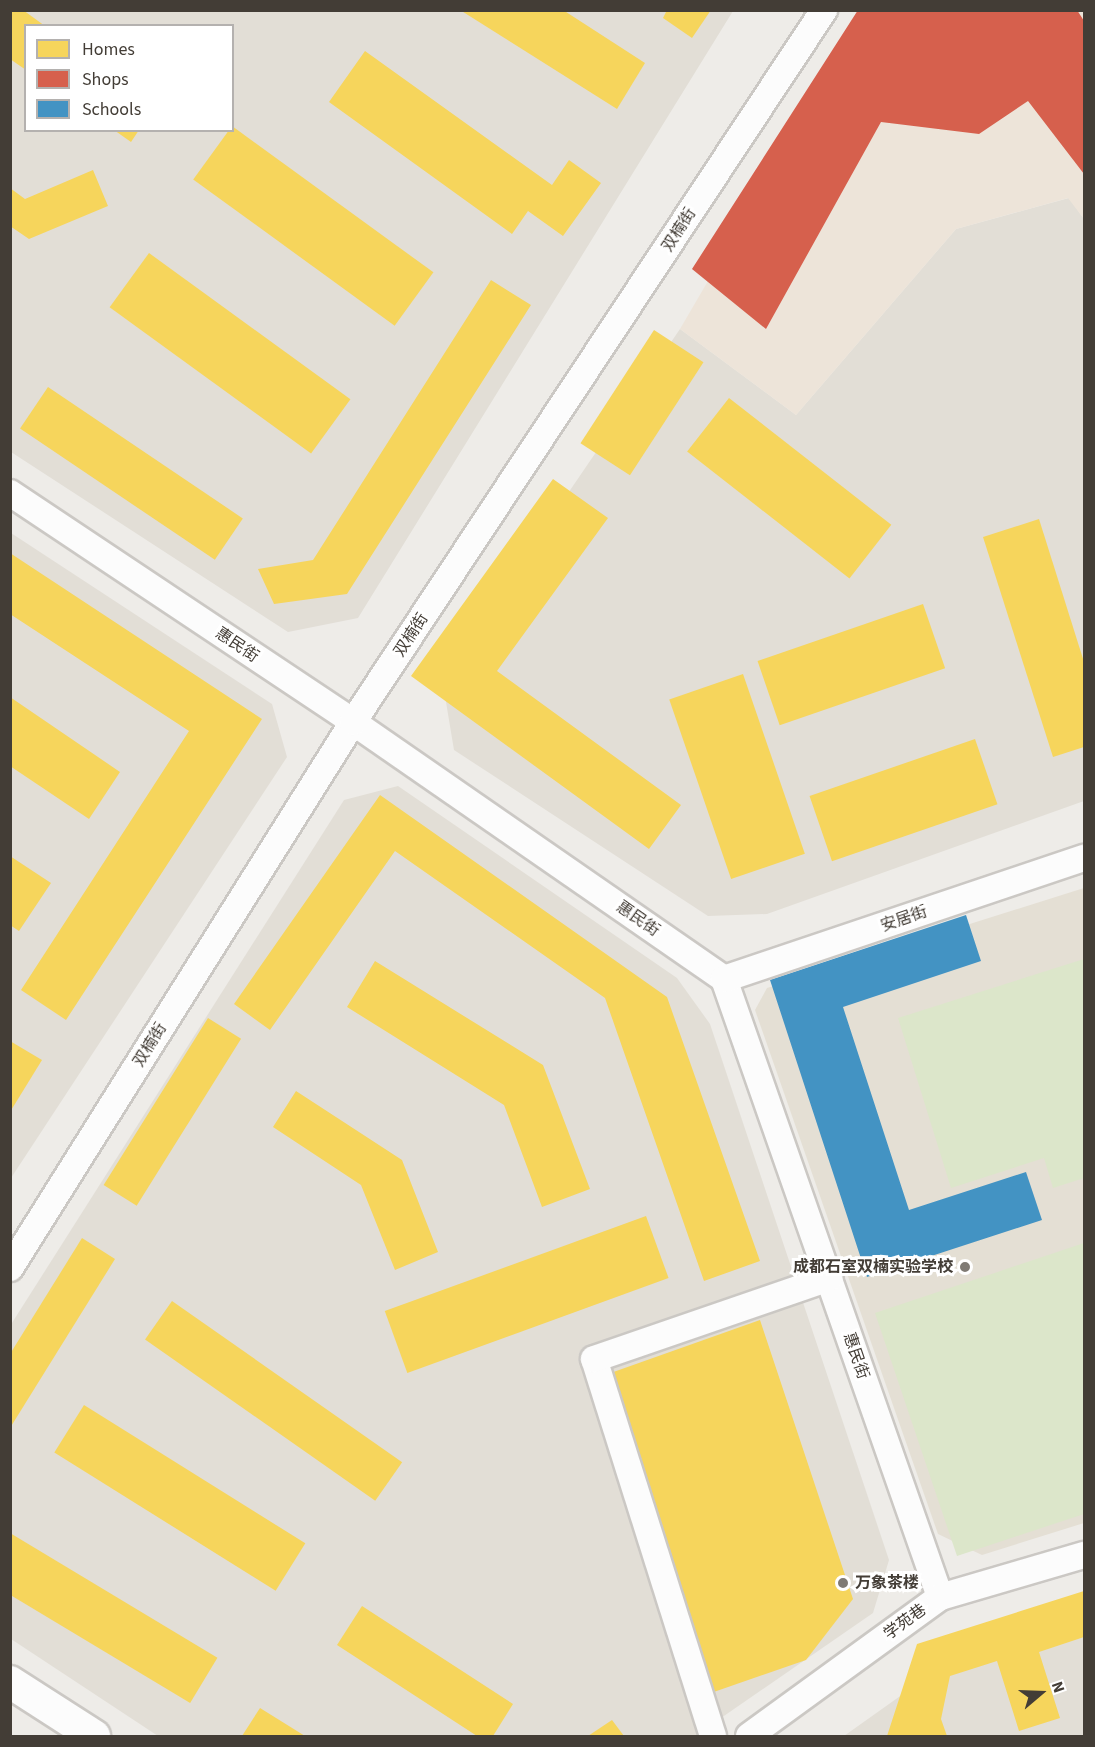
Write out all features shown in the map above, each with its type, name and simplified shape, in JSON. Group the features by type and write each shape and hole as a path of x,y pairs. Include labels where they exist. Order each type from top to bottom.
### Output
{"street":[{"name":"双楠街","path":"10,1268 353,722 824,10"},
{"name":"惠民街","path":"10,493 353,722 724,979 940,1597"},
{"name":"安居街","path":"724,979 1084,858"},
{"path":"713,1737 594,1359 829,1278"},
{"name":"学苑巷","path":"749,1737 940,1597 1084,1555"},
{"path":"10,1682 94,1737"}],"shaded area":[{"path":"10,11 733,11 358,618 288,632 11,452"},
{"path":"878,11 1084,11 1084,219 1068,198 956,229 796,415 680,329 803,118"},
{"path":"1069,198 1084,219 1084,801 767,914 708,916 454,750 442,678 680,329 796,415 956,229"},
{"path":"11,533 272,704 287,757 11,1178"},
{"path":"398,786 677,978 710,1024 889,1560 873,1613 695,1736 158,1736 11,1639 10,1326 344,800"},
{"name":"成都石室双楠实验学校","path":"1084,888 1084,1523 982,1555 938,1534 755,1010 767,988"},
{"path":"1084,1616 1084,1736 844,1736 941,1667 1022,1635"}],"green space":[{"path":"1084,959 1084,1178 1053,1188 1044,1158 951,1188 898,1018"},
{"path":"1084,1243 1084,1514 957,1556 875,1313"}],"building: Homes":[{"path":"10,10 23,10 42,24 24,24 24,69 10,59"},
{"path":"460,10 563,10 645,63 617,109"},
{"path":"667,10 711,10 692,38 663,18"},
{"path":"365,51 552,185 569,160 601,183 563,236 528,211 512,234 329,102"},
{"path":"234,127 433,272 395,326 193,179 228,132 234,132"},
{"path":"117,132 138,132 131,142"},
{"path":"93,170 108,206 29,239 10,226 10,188 25,199"},
{"path":"149,253 350,399 311,454 110,307"},
{"path":"491,280 531,305 347,594 274,604 258,569 313,560"},
{"path":"654,330 703,362 630,475 580,443"},
{"path":"48,387 243,518 215,560 20,428"},
{"path":"729,398 891,525 849,578 687,452"},
{"path":"553,479 608,518 497,671 681,805 649,849 411,676"},
{"path":"1039,519 1084,662 1084,747 1053,757 983,537"},
{"path":"10,553 262,719 66,1020 21,990 189,731 10,614"},
{"path":"923,604 945,668 780,725 758,661"},
{"path":"743,674 805,854 731,879 669,699"},
{"path":"10,697 120,772 89,819 10,766"},
{"path":"975,739 997,804 832,861 810,796"},
{"path":"380,795 667,997 760,1261 704,1281 605,998 395,851 270,1030 234,1004"},
{"path":"10,856 51,883 19,931 10,925"},
{"path":"375,961 543,1065 590,1189 542,1207 504,1105 347,1007"},
{"path":"208,1018 241,1039 137,1206 104,1185"},
{"path":"10,1041 42,1060 10,1112"},
{"path":"296,1091 402,1160 438,1252 395,1270 361,1185 273,1127"},
{"path":"646,1216 669,1278 407,1373 385,1311"},
{"path":"82,1238 115,1259 10,1428 10,1354"},
{"path":"172,1301 402,1462 375,1501 145,1340"},
{"path":"760,1320 853,1599 806,1660 708,1694 605,1375"},
{"path":"84,1405 305,1543 276,1591 54,1452"},
{"path":"10,1533 217,1658 190,1703 10,1595"},
{"path":"1084,1591 1084,1637 1039,1652 1060,1718 1019,1731 997,1661 950,1676 941,1719 947,1736 887,1736 917,1644"},
{"path":"362,1606 513,1704 493,1736 477,1736 337,1645"},
{"path":"260,1708 305,1736 242,1736"},
{"path":"612,1720 624,1736 588,1736"}],"building: Shops":[{"path":"858,10 1077,10 1084,21 1084,174 1028,101 979,134 881,122 766,329 692,269"}],"building: Schools":[{"path":"966,915 981,961 843,1007 909,1210 1026,1172 1042,1220 867,1277 770,980"}],"place":[{"name":"成都石室双楠实验学校","path":"965,1267"},
{"name":"万象茶楼","path":"843,1583"}]}
